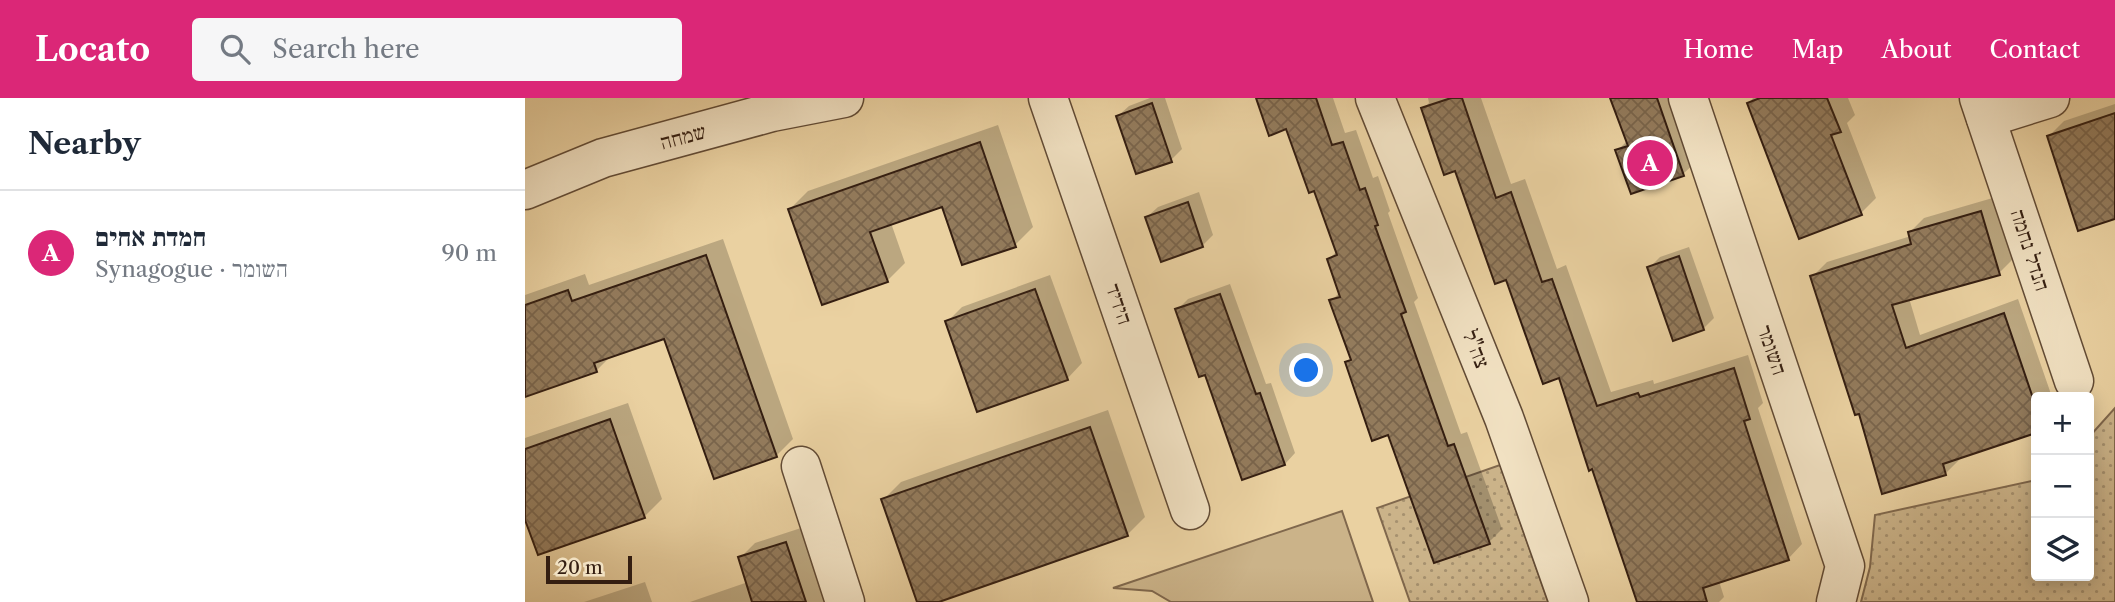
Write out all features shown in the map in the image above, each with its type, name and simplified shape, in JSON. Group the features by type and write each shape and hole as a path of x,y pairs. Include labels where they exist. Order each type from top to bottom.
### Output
{"street":[{"name":"שמחה","path":"525,190 603,158 772,112 844,98"},
{"name":"הידיד","path":"1048,98 1190,510"},
{"name":"צה\"ל","path":"1375,98 1504,418 1569,602"},
{"name":"השומר","path":"1688,98 1845,566 1836,602"},
{"name":"הנדל נחמה","path":"2050,98 1983,108 2074,381"},
{"path":"801,466 845,602"}],"shaded area":[{"path":"2115,408 2115,602 1861,602 1870,567 1875,515 2031,481 2031,581 2094,581 2094,431"},
{"path":"1500,465 1548,602 1410,602 1377,508"},
{"path":"1342,511 1373,602 1171,602 1152,591 1113,588"}],"building":[{"path":"1256,98 1316,98 1332,145 1343,142 1360,190 1365,188 1378,225 1375,226 1406,312 1401,314 1448,446 1454,444 1490,544 1434,563 1388,435 1372,441 1345,362 1351,360 1329,300 1340,297 1327,259 1337,255 1314,191 1309,193 1286,129 1269,136"},
{"path":"1451,98 1462,98 1496,198 1511,192 1542,282 1552,279 1597,406 1638,393 1640,397 1734,368 1750,419 1744,421 1789,560 1703,588 1707,602 1637,602 1592,469 1589,471 1559,378 1543,384 1506,280 1495,284 1455,171 1444,175 1421,108"},
{"path":"1610,98 1657,98 1684,176 1631,194 1615,150 1628,146"},
{"path":"1760,98 1827,98 1841,132 1831,135 1862,215 1799,239 1747,103"},
{"path":"1152,103 1172,162 1136,174 1116,116"},
{"path":"2115,113 2115,219 2078,231 2047,136"},
{"path":"980,142 1016,247 962,265 942,207 870,232 888,282 822,305 788,209"},
{"path":"1188,202 1203,247 1161,262 1145,217"},
{"path":"1981,211 2000,275 1892,305 1906,348 2004,313 2031,392 2031,435 1943,464 1946,475 1882,494 1859,414 1855,415 1810,276 1911,244 1908,232"},
{"path":"706,255 777,457 714,479 664,339 594,363 597,372 525,397 525,305 568,290 572,301"},
{"path":"1679,256 1704,330 1673,341 1647,267"},
{"path":"1035,289 1068,380 977,412 945,321"},
{"path":"1220,294 1256,394 1260,393 1285,465 1242,480 1205,375 1199,377 1175,309"},
{"path":"610,419 645,518 538,555 525,520 525,449"},
{"path":"1090,427 1128,536 939,602 917,602 881,499"},
{"path":"786,542 806,602 752,602 738,557"}],"place":[{"name":"חמדת אחים","path":"1650,163"}]}
